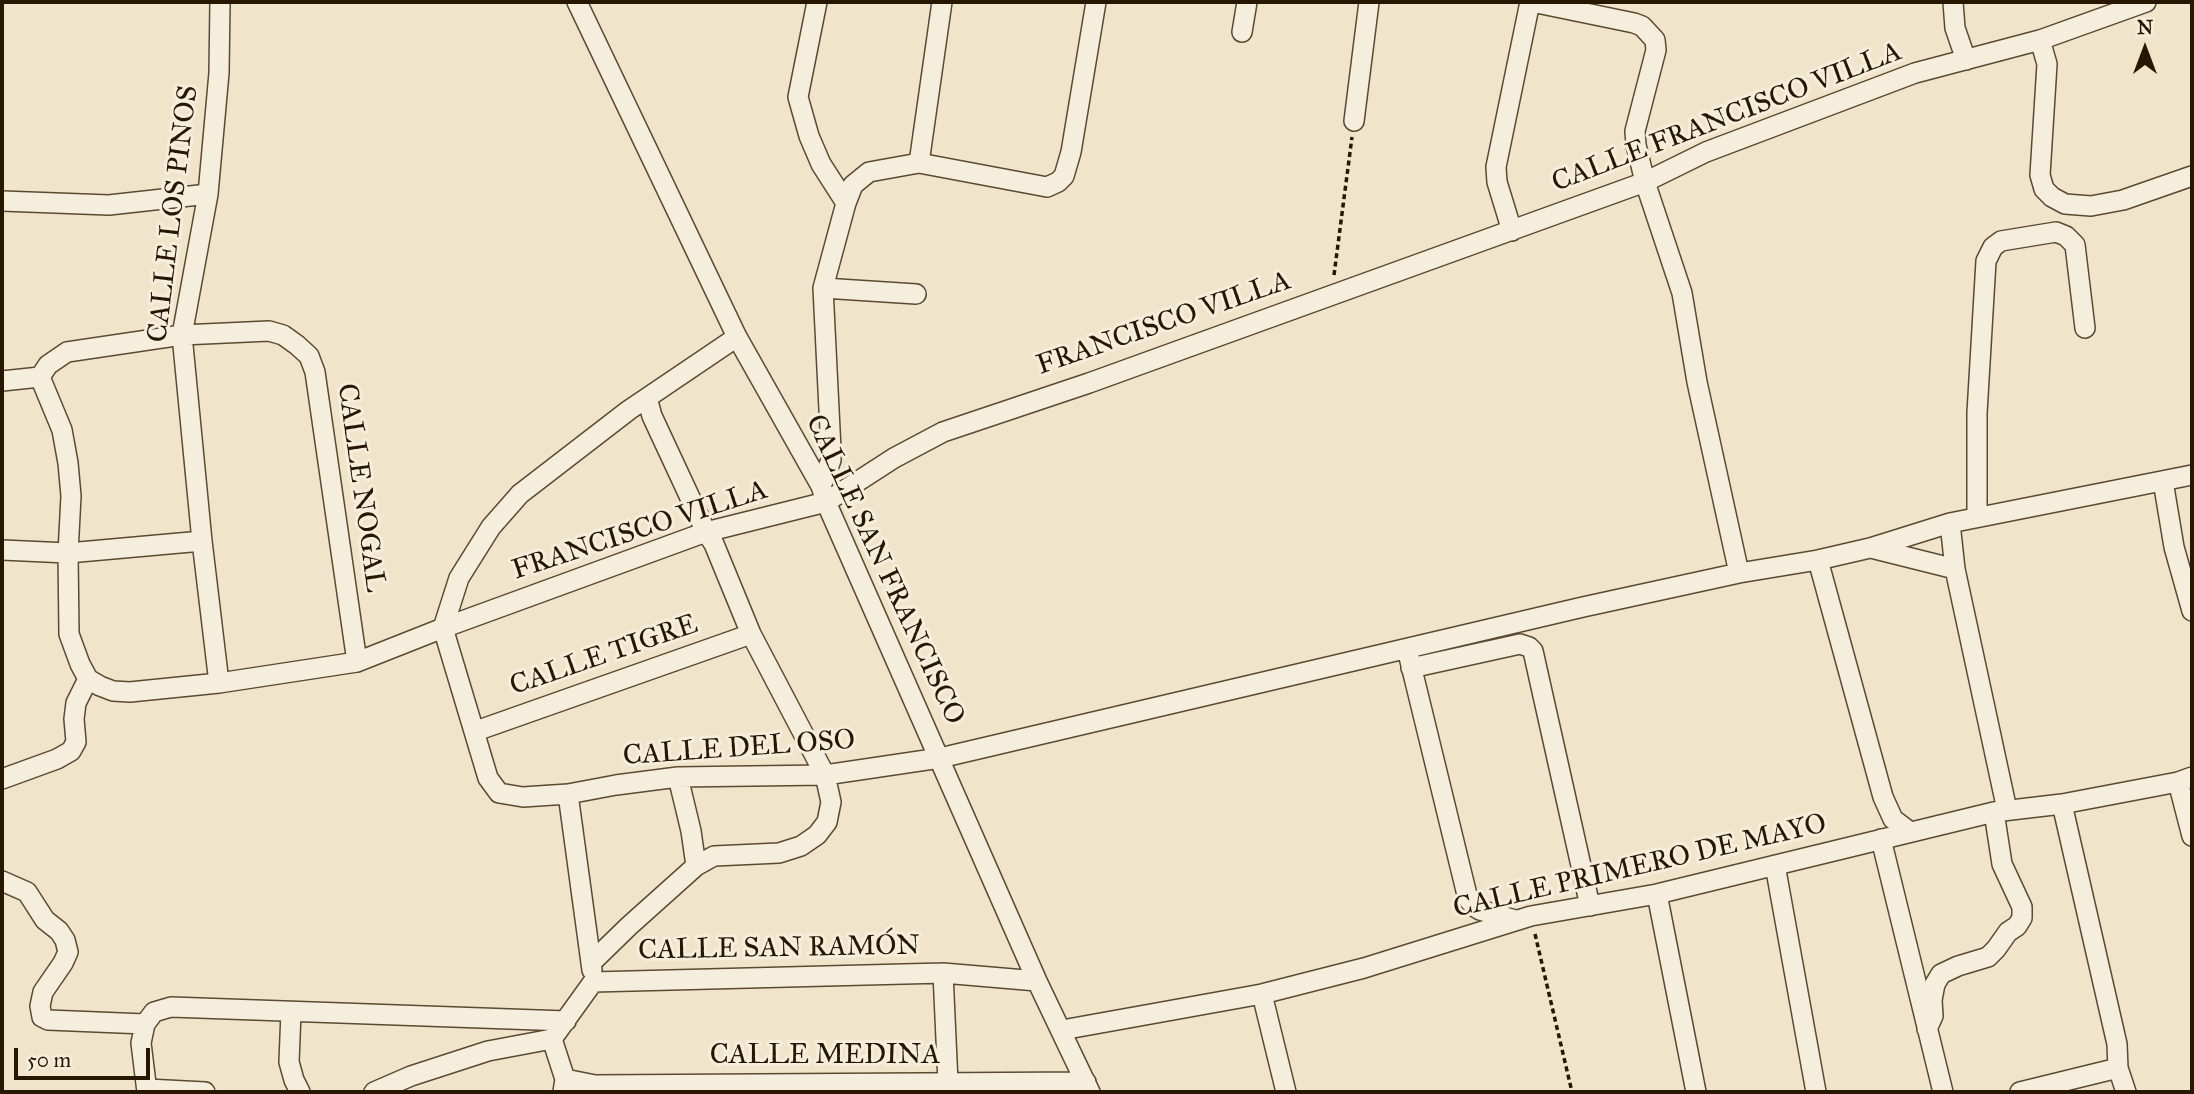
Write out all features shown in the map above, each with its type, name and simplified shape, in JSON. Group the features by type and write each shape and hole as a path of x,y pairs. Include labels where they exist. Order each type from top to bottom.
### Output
{"street":[{"name":"CALLE LOS PINOS","path":"219,683 182,335 208,194 219,73 220,2"},
{"name":"CALLE SAN FRANCISCO","path":"577,2 737,337 823,494 1037,981 1088,1087"},
{"path":"817,2 798,97 809,136 821,164 846,203"},
{"path":"919,163 942,2"},
{"path":"823,494 831,450 823,288 853,185 869,172 919,163 1047,187 1058,182 1064,176 1071,152 1096,2"},
{"path":"1242,32 1247,2"},
{"path":"1354,121 1369,2"},
{"path":"1513,231 1497,182 1496,167 1531,2 1642,26 1655,40 1656,50 1635,131 1645,182 1682,293 1697,382 1739,573"},
{"path":"1953,2 1955,28 1966,60"},
{"name":"CALLE FRANCISCO VILLA","path":"1332,295 1645,182 1706,152 1915,73 2040,40 2146,2"},
{"path":"2040,40 2047,64 2040,175 2044,189 2052,198 2073,206 2099,205 2123,200 2192,176"},
{"path":"2,201 109,205 208,194"},
{"path":"1977,517 1977,413 1986,261 1993,247 2001,241 2056,232 2066,236 2075,245 2085,328"},
{"path":"823,288 916,294"},
{"name":"FRANCISCO VILLA","path":"88,679 113,691 130,692 219,683 356,662 706,532 823,494 943,432 1089,383 1332,295"},
{"name":"CALLE NOGAL","path":"182,335 269,331 283,335 309,356 315,372 356,662"},
{"path":"2,381 40,377 56,358 67,352 182,335"},
{"path":"476,731 443,628 459,578 491,527 520,494 647,398 737,337"},
{"path":"2,779 57,759 71,751 76,742 76,703 88,679 69,634 68,553 71,496 68,463 62,430 40,377"},
{"path":"374,1092 411,1076 488,1051 552,1039 566,1021 593,972 629,926 696,866 715,856 779,853 801,846 817,835 827,822 831,802 825,775 751,634 715,544 706,532 652,416 647,398"},
{"path":"1409,659 1583,607 1739,573 1818,560 1977,517 2192,475"},
{"path":"2163,481 2174,547 2192,611"},
{"path":"1927,1029 1933,1016 1935,984 1941,974 1988,957 2022,918 2022,906 2002,864 2001,811 1955,569 1950,523"},
{"path":"2,550 68,553 202,541"},
{"path":"1870,548 1955,569"},
{"path":"1818,560 1884,797 1894,819 1910,832"},
{"name":"CALLE TIGRE","path":"476,731 751,634"},
{"path":"1409,659 1520,644 1533,651 1590,906"},
{"path":"1409,659 1468,899 1475,908 1523,918"},
{"name":"CALLE DEL OSO","path":"476,731 488,778 499,793 523,797 568,794 678,777 825,775 940,758 1409,659"},
{"path":"678,777 696,866"},
{"path":"2185,780 2192,836"},
{"name":"CALLE PRIMERO DE MAYO","path":"1062,1030 1262,994 1364,968 1523,918 1657,894 2001,811 2062,804 2185,780"},
{"path":"568,794 593,972"},
{"path":"2062,804 2117,1044 2118,1068 2126,1092"},
{"path":"1881,839 1944,1092"},
{"path":"1775,865 1816,1092"},
{"path":"2,881 27,892 45,920 59,931 65,940 68,952 43,992 40,1006 42,1017 48,1020 145,1024"},
{"path":"1657,894 1696,1092"},
{"name":"CALLE SAN RAMÓN","path":"593,972 943,973 1037,981"},
{"path":"943,973 961,1086"},
{"path":"1262,994 1286,1092"},
{"path":"205,1092 147,1091 141,1043 145,1024 154,1012 171,1007 566,1021"},
{"path":"291,1012 289,1062 293,1080 300,1092"},
{"path":"523,1044 524,1020"},
{"path":"552,1039 564,1086"},
{"path":"2020,1092 2118,1068"},
{"name":"CALLE MEDINA","path":"564,1086 1088,1087"}],"path":[{"path":"1332,295 1354,121"},
{"path":"1523,918 1572,1092"}]}
